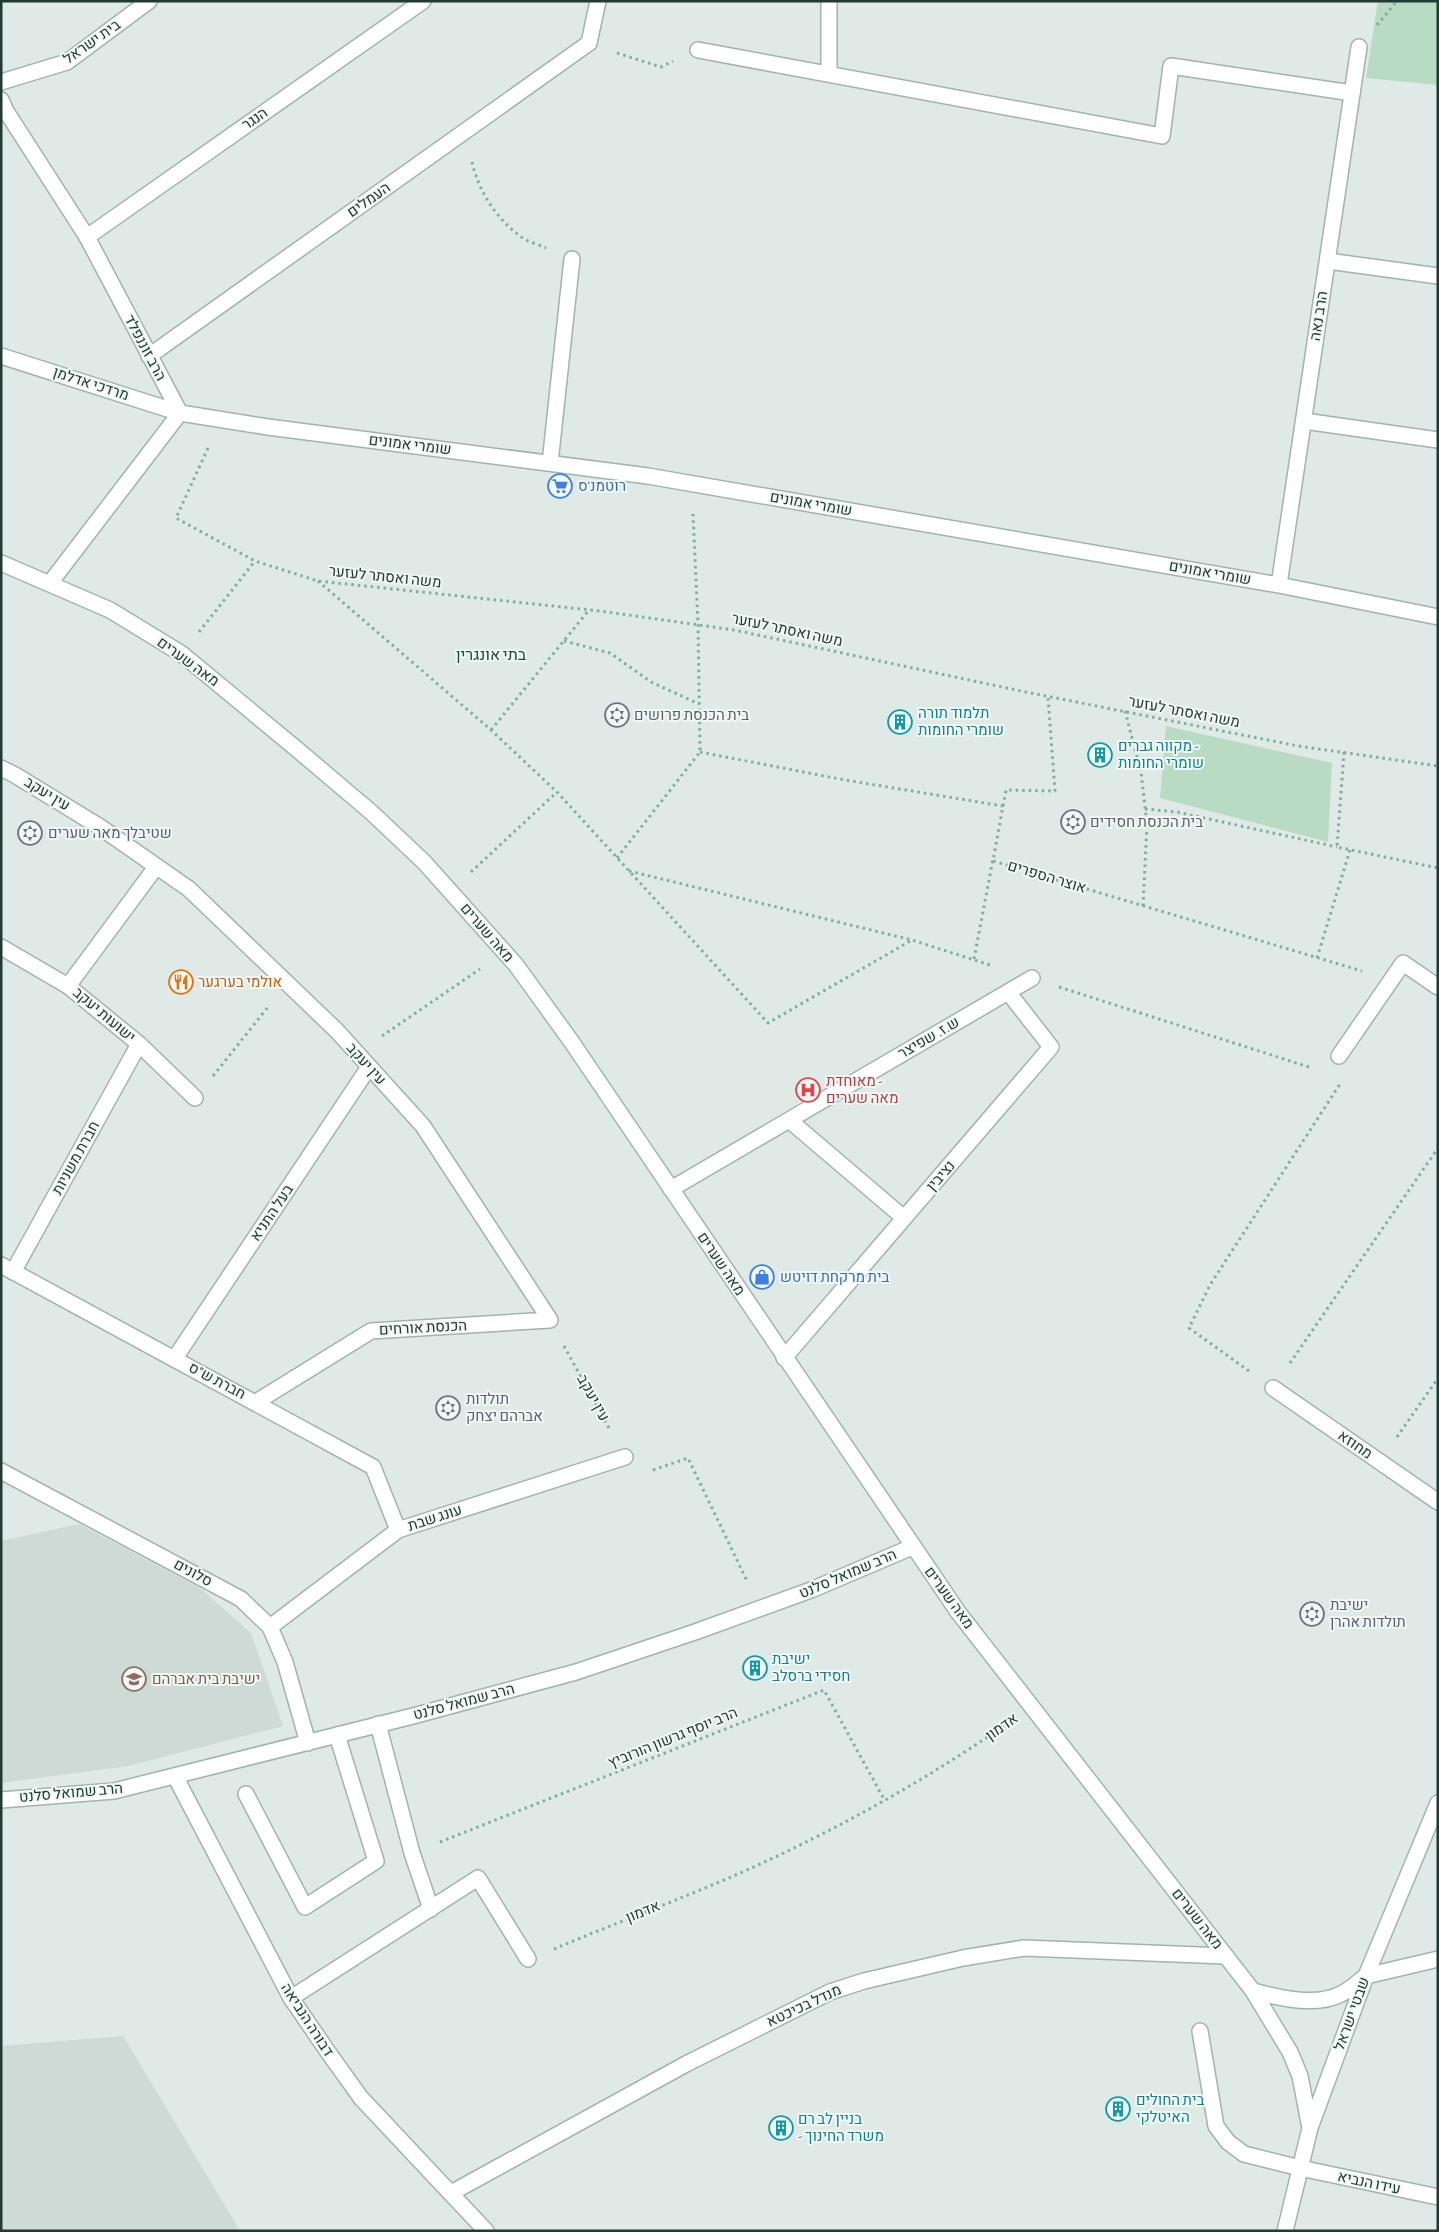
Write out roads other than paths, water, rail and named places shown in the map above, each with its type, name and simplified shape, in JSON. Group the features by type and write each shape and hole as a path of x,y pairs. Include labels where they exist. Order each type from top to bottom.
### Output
{"street":[{"name":"בית ישראל","path":"1,82 67,62 149,1"},
{"name":"הנגר","path":"87,237 423,1"},
{"name":"העמלים","path":"149,356 589,43 598,1"},
{"path":"829,1 829,74"},
{"name":"הרב נאה","path":"1279,586 1359,47"},
{"path":"698,50 1162,136 1171,66 1352,93"},
{"name":"הרב זוננפלד","path":"1,100 6,112 87,237 180,413"},
{"path":"550,463 572,259"},
{"path":"1328,261 1438,276"},
{"name":"מרדכי אדלמן","path":"1,356 180,413"},
{"path":"50,583 180,413"},
{"name":"שומרי אמונים","path":"180,413 220,420 648,476 1279,586 1438,617"},
{"path":"1304,421 1438,440"},
{"name":"מאה שערים","path":"1,563 110,610 182,654 371,812 424,862 504,952 571,1041 912,1547 958,1612 1253,1992 1290,2052 1300,2076 1310,2128"},
{"name":"עין יעקב","path":"1,768 100,828 189,889 357,1053 423,1126 550,1320"},
{"path":"68,986 156,866"},
{"name":"ישועות יעקב","path":"1,947 68,986 138,1044 195,1098"},
{"path":"1339,1056 1403,963 1438,987"},
{"name":"ש.ז. שפיצר","path":"670,1189 1032,978"},
{"name":"נציבין","path":"784,1358 1052,1047 1008,992"},
{"name":"חברת משניות","path":"7,1268 138,1044"},
{"name":"בעל התניא","path":"175,1358 369,1067"},
{"path":"789,1120 904,1218"},
{"name":"חברת ש\"ס","path":"7,1268 373,1467 398,1530"},
{"name":"הכנסת אורחים","path":"256,1402 371,1331 550,1320"},
{"name":"מחוזא","path":"1272,1388 1438,1502"},
{"name":"עונג שבת","path":"270,1627 398,1530 625,1457"},
{"name":"סלונים","path":"1,1471 241,1599 270,1627 286,1662 308,1743"},
{"name":"הרב שמואל סלנט","path":"1,1800 114,1792 576,1672 760,1609 811,1590 912,1547"},
{"path":"378,1724 412,1853 431,1909"},
{"path":"246,1794 305,1907 376,1861 337,1735"},
{"name":"דבורה הנביאה","path":"175,1776 291,1998 361,2098 486,2231"},
{"name":"שבטי ישראל","path":"1285,2231 1310,2128 1366,1976 1438,1803"},
{"path":"291,1998 478,1878 528,1959"},
{"name":"מנדל בכיכטא","path":"450,2193 686,2064 830,1992 864,1981 962,1958 1024,1948 1225,1956"},
{"path":"1253,1992 1283,1999 1312,2001 1340,1995 1366,1976 1438,1959"},
{"name":"עידו הנביא","path":"1200,2031 1216,2126 1228,2142 1244,2154 1300,2168 1438,2197"}],"place":[{"name":"רוטמנ'ס","path":"560,486"},
{"name":"בית הכנסת פרושים","path":"617,715"},
{"name":"תלמוד תורה שומרי החומות","path":"900,722"},
{"name":"מקווה גברים - שומרי החומות","path":"1100,755"},
{"name":"בית הכנסת חסידים","path":"1073,822"},
{"name":"שטיבלך מאה שערים","path":"30,833"},
{"name":"אולמי בערגער","path":"181,982"},
{"name":"מאוחדת - מאה שערים","path":"808,1090"},
{"name":"בית מרקחת דויטש","path":"762,1277"},
{"name":"תולדות אברהם יצחק","path":"448,1408"},
{"name":"ישיבת תולדות אהרן","path":"1312,1614"},
{"name":"ישיבת חסידי ברסלב","path":"755,1668"},
{"name":"ישיבת בית אברהם","path":"134,1679"},
{"name":"בית החולים האיטלקי","path":"1118,2109"},
{"name":"בניין לב רם - משרד החינוך","path":"781,2128"}],"district":[{"name":"בתי אונגרין","path":"491,655"}]}
